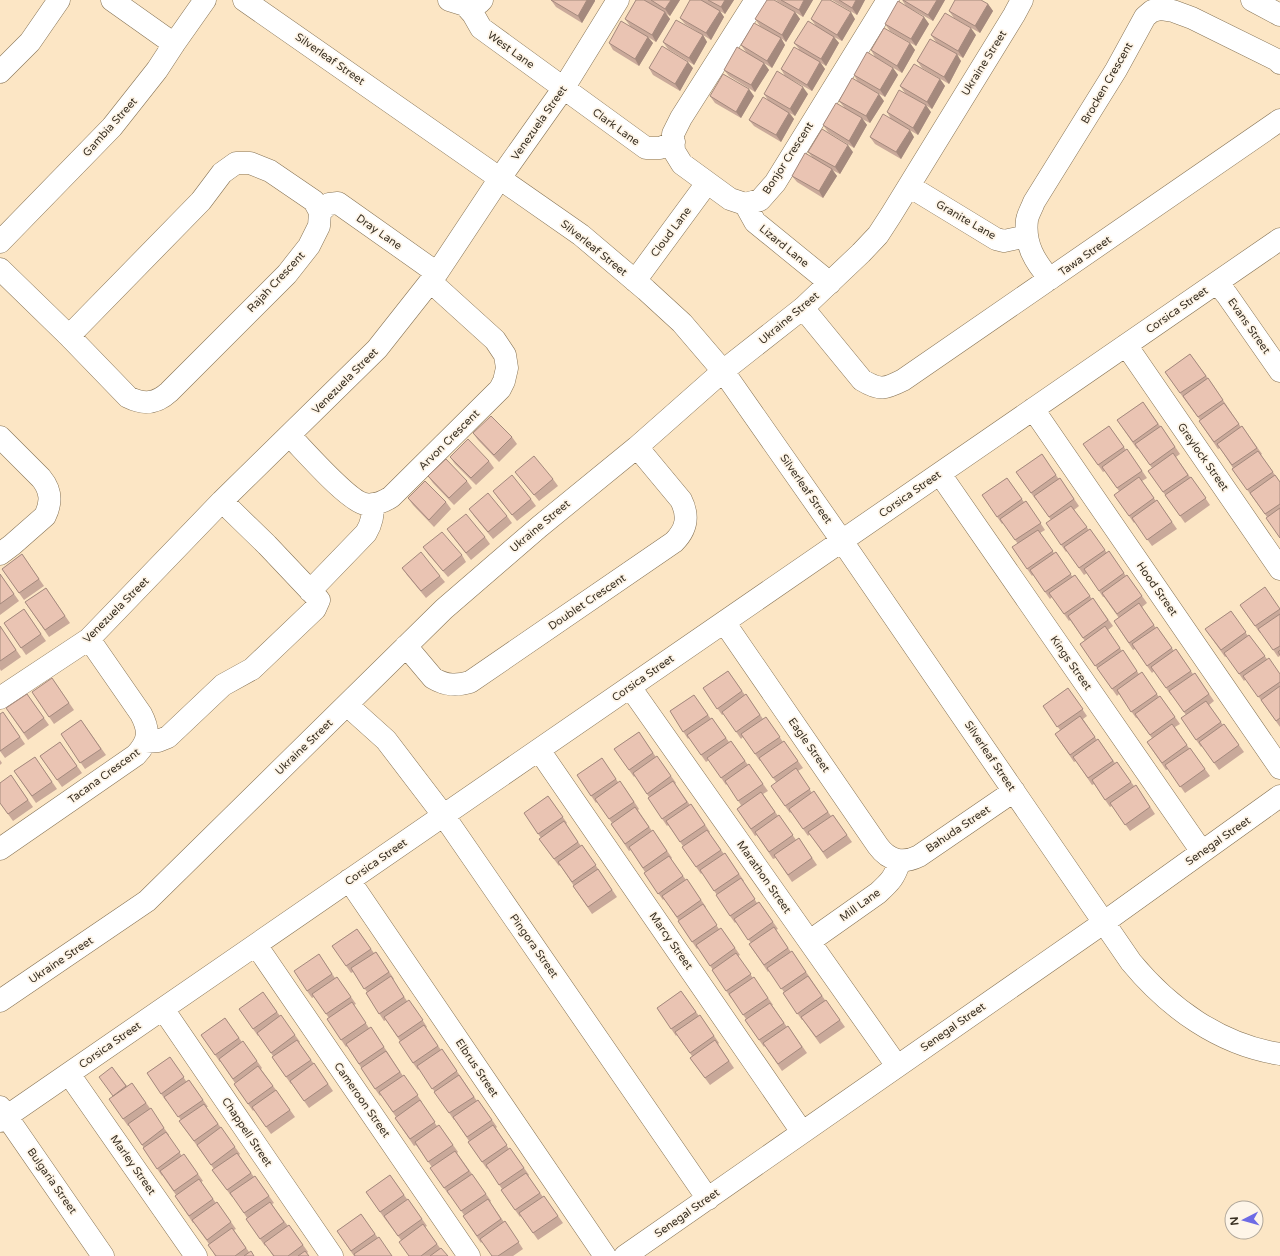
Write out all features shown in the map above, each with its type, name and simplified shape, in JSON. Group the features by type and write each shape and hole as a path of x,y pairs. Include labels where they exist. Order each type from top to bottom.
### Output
{"street":[{"path":"0,72 30,42 59,0"},
{"path":"112,0 174,44"},
{"name":"Gambia Street","path":"0,242 112,127 157,70 205,0"},
{"name":"Silverleaf Street","path":"244,0 581,236 635,280 682,323 724,371 1144,978 1174,1006 1215,1032 1257,1048 1280,1054"},
{"name":"Venezuela Street","path":"0,698 89,639 222,501 377,350 434,278 500,178 563,89 618,0"},
{"path":"745,204 730,199 682,164 674,151 674,134 681,118 756,0"},
{"name":"Bonjor Crescent","path":"745,204 760,200 774,183 888,0"},
{"name":"Ukraine Street","path":"0,1001 147,901 444,609 539,526 637,447 724,371 803,308 830,283 878,235 1022,0"},
{"path":"1252,0 1280,16"},
{"name":"West Lane","path":"465,2 481,28 563,89"},
{"name":"Brocken Crescent","path":"1050,280 1038,265 1031,251 1027,236 1028,219 1034,202 1116,70 1145,17 1152,11 1160,9 1173,11 1192,18 1277,60 1280,63"},
{"name":"Clark Lane","path":"563,89 646,148 660,148 674,142"},
{"name":"Tawa Street","path":"803,308 862,380 871,385 887,388 903,380 1050,280 1280,120"},
{"path":"69,336 201,201 222,173 236,164 250,163 270,171 314,201 320,212"},
{"name":"Cloud Lane","path":"635,280 707,183"},
{"name":"Granite Lane","path":"909,186 996,239 1004,241 1027,236"},
{"name":"Dray Lane","path":"320,212 329,204 338,203 434,278"},
{"name":"Lizard Lane","path":"745,204 755,222 830,283"},
{"name":"Rajah Crescent","path":"0,269 69,336 128,397 137,401 149,402 161,399 287,274 309,246 319,226 320,212"},
{"name":"Corsica Street","path":"2,1115 69,1074 1280,239"},
{"name":"Arvon Crescent","path":"373,504 381,503 391,497 500,389 504,381 507,368 505,355 495,340 434,278"},
{"name":"Evans Street","path":"1217,283 1280,371"},
{"name":"Greylock Street","path":"1126,345 1280,569"},
{"name":"Hood Street","path":"1033,409 1280,768"},
{"path":"290,436 349,496 365,504 373,504 373,516 366,533 310,591"},
{"path":"0,437 46,484 50,498 48,510 45,516 0,554"},
{"name":"Doublet Crescent","path":"406,646 433,678 439,682 454,685 470,682 674,542 684,531 686,524 685,507 681,500 637,447"},
{"name":"Kings Street","path":"940,474 1202,852"},
{"path":"145,742 158,741 168,737 223,685 252,669 315,609 319,600 267,545 231,510"},
{"name":"Eagle Street","path":"724,622 882,852 887,856 900,861"},
{"name":"Tacana Crescent","path":"0,849 136,755 144,746 147,735 146,724 141,714 89,639"},
{"name":"Marathon Street","path":"630,687 897,1066"},
{"name":"Pingora Street","path":"347,705 386,740 444,816 708,1199"},
{"name":"Marcy Street","path":"539,750 802,1132"},
{"name":"Bahuda Street","path":"900,861 907,861 919,856 1014,791"},
{"name":"Senegal Street","path":"625,1256 1104,922 1280,796"},
{"name":"Mill Lane","path":"810,941 878,893 894,877 900,861"},
{"name":"Elbrus Street","path":"349,880 605,1256"},
{"name":"Cameroon Street","path":"256,945 469,1256"},
{"name":"Chappell Street","path":"163,1009 332,1256"},
{"name":"Marley Street","path":"69,1074 196,1256"},
{"name":"Bulgaria Street","path":"2,1115 103,1256"}],"building":[{"path":"551,0 587,0 578,16"},
{"path":"636,0 644,0 665,12 652,35 625,19"},
{"path":"651,0 671,0 665,9"},
{"path":"690,0 701,0 720,11 706,33 680,18"},
{"path":"708,0 725,0 721,7"},
{"path":"767,0 774,0 795,12 782,35 755,19"},
{"path":"781,0 804,0 799,10"},
{"path":"822,0 830,0 851,12 837,35 811,19"},
{"path":"839,0 856,0 852,8"},
{"path":"903,0 937,0 928,15"},
{"path":"955,0 981,0 988,4 975,26 949,11"},
{"path":"898,1 924,17 911,39 885,24"},
{"path":"945,13 971,28 958,51 931,35"},
{"path":"676,20 703,35 689,58 663,42"},
{"path":"621,21 648,37 635,59 609,43"},
{"path":"808,21 834,37 821,59 794,43"},
{"path":"754,23 781,38 767,61 741,45"},
{"path":"884,28 910,43 897,66 871,50"},
{"path":"930,39 957,54 944,77 917,61"},
{"path":"662,46 688,62 675,84 649,68"},
{"path":"737,47 764,63 751,85 724,70"},
{"path":"794,47 820,62 807,85 781,69"},
{"path":"867,52 893,68 880,90 854,75"},
{"path":"914,64 940,79 927,102 900,86"},
{"path":"777,71 803,87 790,109 764,94"},
{"path":"723,74 749,89 736,112 710,96"},
{"path":"852,78 879,94 866,116 839,101"},
{"path":"899,90 926,105 913,128 887,112"},
{"path":"763,97 789,113 776,135 749,120"},
{"path":"836,103 862,118 849,141 823,125"},
{"path":"883,114 910,130 896,152 870,137"},
{"path":"822,129 848,145 835,167 808,152"},
{"path":"805,153 832,169 819,191 792,176"},
{"path":"1190,354 1206,376 1180,393 1165,372"},
{"path":"1208,378 1223,400 1198,417 1183,396"},
{"path":"1143,402 1158,424 1133,442 1117,420"},
{"path":"1224,403 1239,424 1214,442 1199,421"},
{"path":"491,416 512,437 494,455 473,433"},
{"path":"1109,426 1124,447 1098,465 1083,444"},
{"path":"1161,426 1175,447 1150,465 1135,444"},
{"path":"1242,426 1257,448 1232,465 1217,444"},
{"path":"468,439 489,461 471,478 450,457"},
{"path":"1127,449 1142,471 1117,488 1102,467"},
{"path":"1258,451 1273,472 1247,490 1232,469"},
{"path":"1173,453 1188,475 1163,492 1148,471"},
{"path":"1042,454 1056,475 1031,493 1016,472"},
{"path":"534,456 553,479 534,495 515,472"},
{"path":"446,459 467,481 449,498 428,476"},
{"path":"512,475 531,499 512,515 493,491"},
{"path":"1275,475 1280,482 1280,504 1265,514 1250,493"},
{"path":"1139,477 1154,498 1129,516 1114,495"},
{"path":"1191,477 1206,498 1180,516 1165,495"},
{"path":"1007,478 1022,499 997,517 982,495"},
{"path":"1060,478 1074,499 1049,517 1034,496"},
{"path":"425,481 446,502 429,520 408,498"},
{"path":"488,493 507,516 488,532 469,509"},
{"path":"1157,500 1172,522 1147,540 1132,518"},
{"path":"1026,501 1041,523 1015,540 1000,519"},
{"path":"1071,506 1087,527 1061,545 1046,523"},
{"path":"1280,508 1280,538 1266,518"},
{"path":"466,514 485,537 466,553 447,529"},
{"path":"1090,529 1105,550 1079,568 1064,547"},
{"path":"1038,530 1053,551 1027,569 1012,547"},
{"path":"442,532 462,555 443,571 423,547"},
{"path":"1109,551 1124,573 1099,591 1084,569"},
{"path":"421,552 440,576 421,591 402,568"},
{"path":"1056,552 1071,574 1045,592 1030,570"},
{"path":"22,554 39,579 19,593 2,569"},
{"path":"0,574 14,594 0,604"},
{"path":"1075,575 1090,596 1064,614 1049,593"},
{"path":"1127,575 1142,596 1117,614 1102,593"},
{"path":"1265,587 1280,609 1255,626 1240,605"},
{"path":"46,588 65,616 45,630 25,602"},
{"path":"1093,598 1108,620 1083,638 1068,616"},
{"path":"1139,603 1154,625 1129,643 1114,621"},
{"path":"24,609 41,634 21,648 4,623"},
{"path":"1231,611 1246,632 1221,650 1205,629"},
{"path":"1280,614 1280,646 1273,650 1258,629"},
{"path":"0,626 16,650 0,661"},
{"path":"1105,626 1120,648 1095,666 1080,644"},
{"path":"1157,627 1172,648 1147,666 1132,644"},
{"path":"1249,635 1265,656 1239,674 1224,653"},
{"path":"1176,649 1191,671 1166,688 1151,667"},
{"path":"1123,650 1137,671 1112,689 1097,668"},
{"path":"1269,658 1280,674 1280,682 1258,697 1243,676"},
{"path":"728,671 742,691 717,709 703,688"},
{"path":"1142,672 1157,694 1131,712 1117,690"},
{"path":"1195,673 1209,694 1184,712 1169,691"},
{"path":"52,678 69,703 49,717 32,692"},
{"path":"1280,686 1280,718 1276,721 1261,700"},
{"path":"1068,688 1083,709 1057,727 1043,706"},
{"path":"27,694 44,718 24,733 6,708"},
{"path":"746,694 760,715 736,732 722,712"},
{"path":"694,695 708,715 683,732 670,711"},
{"path":"1160,696 1175,717 1150,735 1135,714"},
{"path":"1206,701 1221,722 1196,740 1181,718"},
{"path":"3,712 20,737 0,751 0,714"},
{"path":"1080,716 1095,737 1070,755 1055,734"},
{"path":"766,717 780,737 755,754 741,734"},
{"path":"712,718 726,738 701,755 687,735"},
{"path":"81,720 101,749 80,763 61,734"},
{"path":"1172,724 1187,745 1162,763 1147,742"},
{"path":"1224,724 1239,745 1214,763 1199,742"},
{"path":"639,732 653,753 629,770 614,749"},
{"path":"1098,739 1113,761 1088,778 1073,757"},
{"path":"731,741 745,761 721,778 707,758"},
{"path":"784,741 798,761 773,778 759,758"},
{"path":"60,742 77,766 57,780 40,756"},
{"path":"1190,748 1205,769 1180,787 1165,765"},
{"path":"657,756 671,776 647,794 633,773"},
{"path":"35,757 52,782 32,796 14,771"},
{"path":"602,758 616,779 591,796 577,775"},
{"path":"1117,762 1131,782 1105,800 1092,780"},
{"path":"749,764 763,784 738,801 725,781"},
{"path":"796,768 810,789 785,806 771,786"},
{"path":"11,775 28,800 8,814 0,803 0,783"},
{"path":"620,781 634,802 609,819 595,799"},
{"path":"673,781 687,802 662,819 648,798"},
{"path":"1136,785 1150,807 1125,825 1110,803"},
{"path":"814,791 828,812 803,829 789,809"},
{"path":"761,792 775,812 751,829 737,809"},
{"path":"548,796 563,817 538,834 524,813"},
{"path":"691,804 705,825 680,842 666,821"},
{"path":"635,807 649,827 625,844 611,824"},
{"path":"779,815 793,835 769,852 755,832"},
{"path":"833,815 847,835 823,852 808,832"},
{"path":"564,821 578,842 554,859 539,839"},
{"path":"653,830 667,851 643,868 629,847"},
{"path":"707,830 721,850 696,867 682,847"},
{"path":"799,838 812,858 788,875 774,855"},
{"path":"582,845 596,865 572,882 558,862"},
{"path":"725,853 739,874 714,891 700,870"},
{"path":"669,856 683,876 658,894 644,873"},
{"path":"598,869 612,890 588,907 573,886"},
{"path":"741,878 755,899 730,916 716,895"},
{"path":"687,879 701,900 677,917 662,896"},
{"path":"759,902 773,922 748,940 734,919"},
{"path":"703,904 717,925 692,942 678,921"},
{"path":"774,927 788,948 764,965 749,944"},
{"path":"721,928 735,948 710,966 696,945"},
{"path":"357,929 371,949 346,966 332,946"},
{"path":"792,951 806,972 781,989 767,968"},
{"path":"376,952 389,972 364,989 351,968"},
{"path":"736,953 751,974 726,991 712,970"},
{"path":"319,954 332,974 307,991 294,971"},
{"path":"391,976 404,997 379,1014 366,993"},
{"path":"808,976 822,996 797,1014 783,993"},
{"path":"337,977 351,997 326,1014 312,994"},
{"path":"754,977 768,998 743,1015 729,994"},
{"path":"681,991 696,1012 671,1029 657,1008"},
{"path":"263,992 277,1012 253,1029 239,1009"},
{"path":"409,1000 423,1020 398,1037 384,1017"},
{"path":"826,1000 840,1020 816,1037 801,1017"},
{"path":"352,1002 366,1023 341,1040 327,1019"},
{"path":"770,1003 784,1023 759,1040 745,1020"},
{"path":"281,1015 295,1035 271,1053 257,1033"},
{"path":"700,1015 714,1036 690,1053 675,1032"},
{"path":"225,1018 239,1038 215,1055 201,1035"},
{"path":"424,1025 438,1046 413,1063 399,1042"},
{"path":"788,1026 802,1047 778,1064 763,1043"},
{"path":"371,1027 384,1047 359,1064 346,1044"},
{"path":"297,1040 311,1060 286,1077 272,1057"},
{"path":"715,1040 729,1061 705,1078 690,1058"},
{"path":"243,1041 257,1061 233,1079 219,1059"},
{"path":"442,1049 457,1071 432,1089 417,1066"},
{"path":"386,1051 400,1072 375,1089 361,1068"},
{"path":"170,1057 184,1077 161,1094 147,1073"},
{"path":"314,1063 328,1084 304,1101 290,1081"},
{"path":"258,1066 273,1086 248,1104 234,1084"},
{"path":"112,1067 126,1086 113,1096 99,1077"},
{"path":"404,1075 418,1095 393,1112 379,1092"},
{"path":"459,1075 474,1097 449,1113 434,1092"},
{"path":"189,1080 203,1100 178,1117 164,1097"},
{"path":"132,1083 146,1103 123,1119 109,1099"},
{"path":"276,1090 290,1110 266,1127 252,1107"},
{"path":"420,1100 435,1122 410,1139 395,1118"},
{"path":"478,1100 492,1120 467,1137 453,1117"},
{"path":"204,1104 218,1124 194,1141 179,1121"},
{"path":"151,1108 164,1128 142,1145 128,1124"},
{"path":"439,1125 453,1145 428,1162 415,1142"},
{"path":"493,1125 507,1145 482,1162 468,1142"},
{"path":"221,1127 235,1147 211,1165 197,1145"},
{"path":"166,1132 180,1152 157,1169 143,1148"},
{"path":"510,1148 524,1168 499,1185 486,1165"},
{"path":"455,1151 469,1171 444,1188 430,1168"},
{"path":"237,1153 251,1173 227,1190 212,1170"},
{"path":"184,1154 198,1174 174,1191 160,1171"},
{"path":"526,1173 540,1193 515,1210 501,1190"},
{"path":"472,1174 486,1194 461,1211 447,1191"},
{"path":"390,1175 404,1195 380,1212 366,1192"},
{"path":"255,1176 269,1196 244,1213 230,1193"},
{"path":"199,1179 213,1199 189,1216 175,1196"},
{"path":"544,1196 558,1216 533,1233 519,1213"},
{"path":"408,1199 422,1219 398,1236 384,1216"},
{"path":"488,1199 501,1219 477,1236 463,1216"},
{"path":"217,1202 231,1222 207,1240 192,1220"},
{"path":"270,1202 284,1222 260,1239 246,1219"},
{"path":"361,1214 375,1234 351,1251 337,1231"},
{"path":"505,1221 519,1242 498,1256 492,1256 480,1239"},
{"path":"423,1224 437,1244 421,1256 409,1256 399,1242"},
{"path":"289,1225 303,1245 288,1256 274,1256 264,1243"},
{"path":"232,1228 246,1248 235,1256 216,1256 208,1245"},
{"path":"379,1237 392,1256 355,1256 354,1254"},
{"path":"441,1248 448,1256 430,1256"},
{"path":"251,1251 254,1256 244,1256"},
{"path":"305,1251 309,1256 298,1256"}]}
